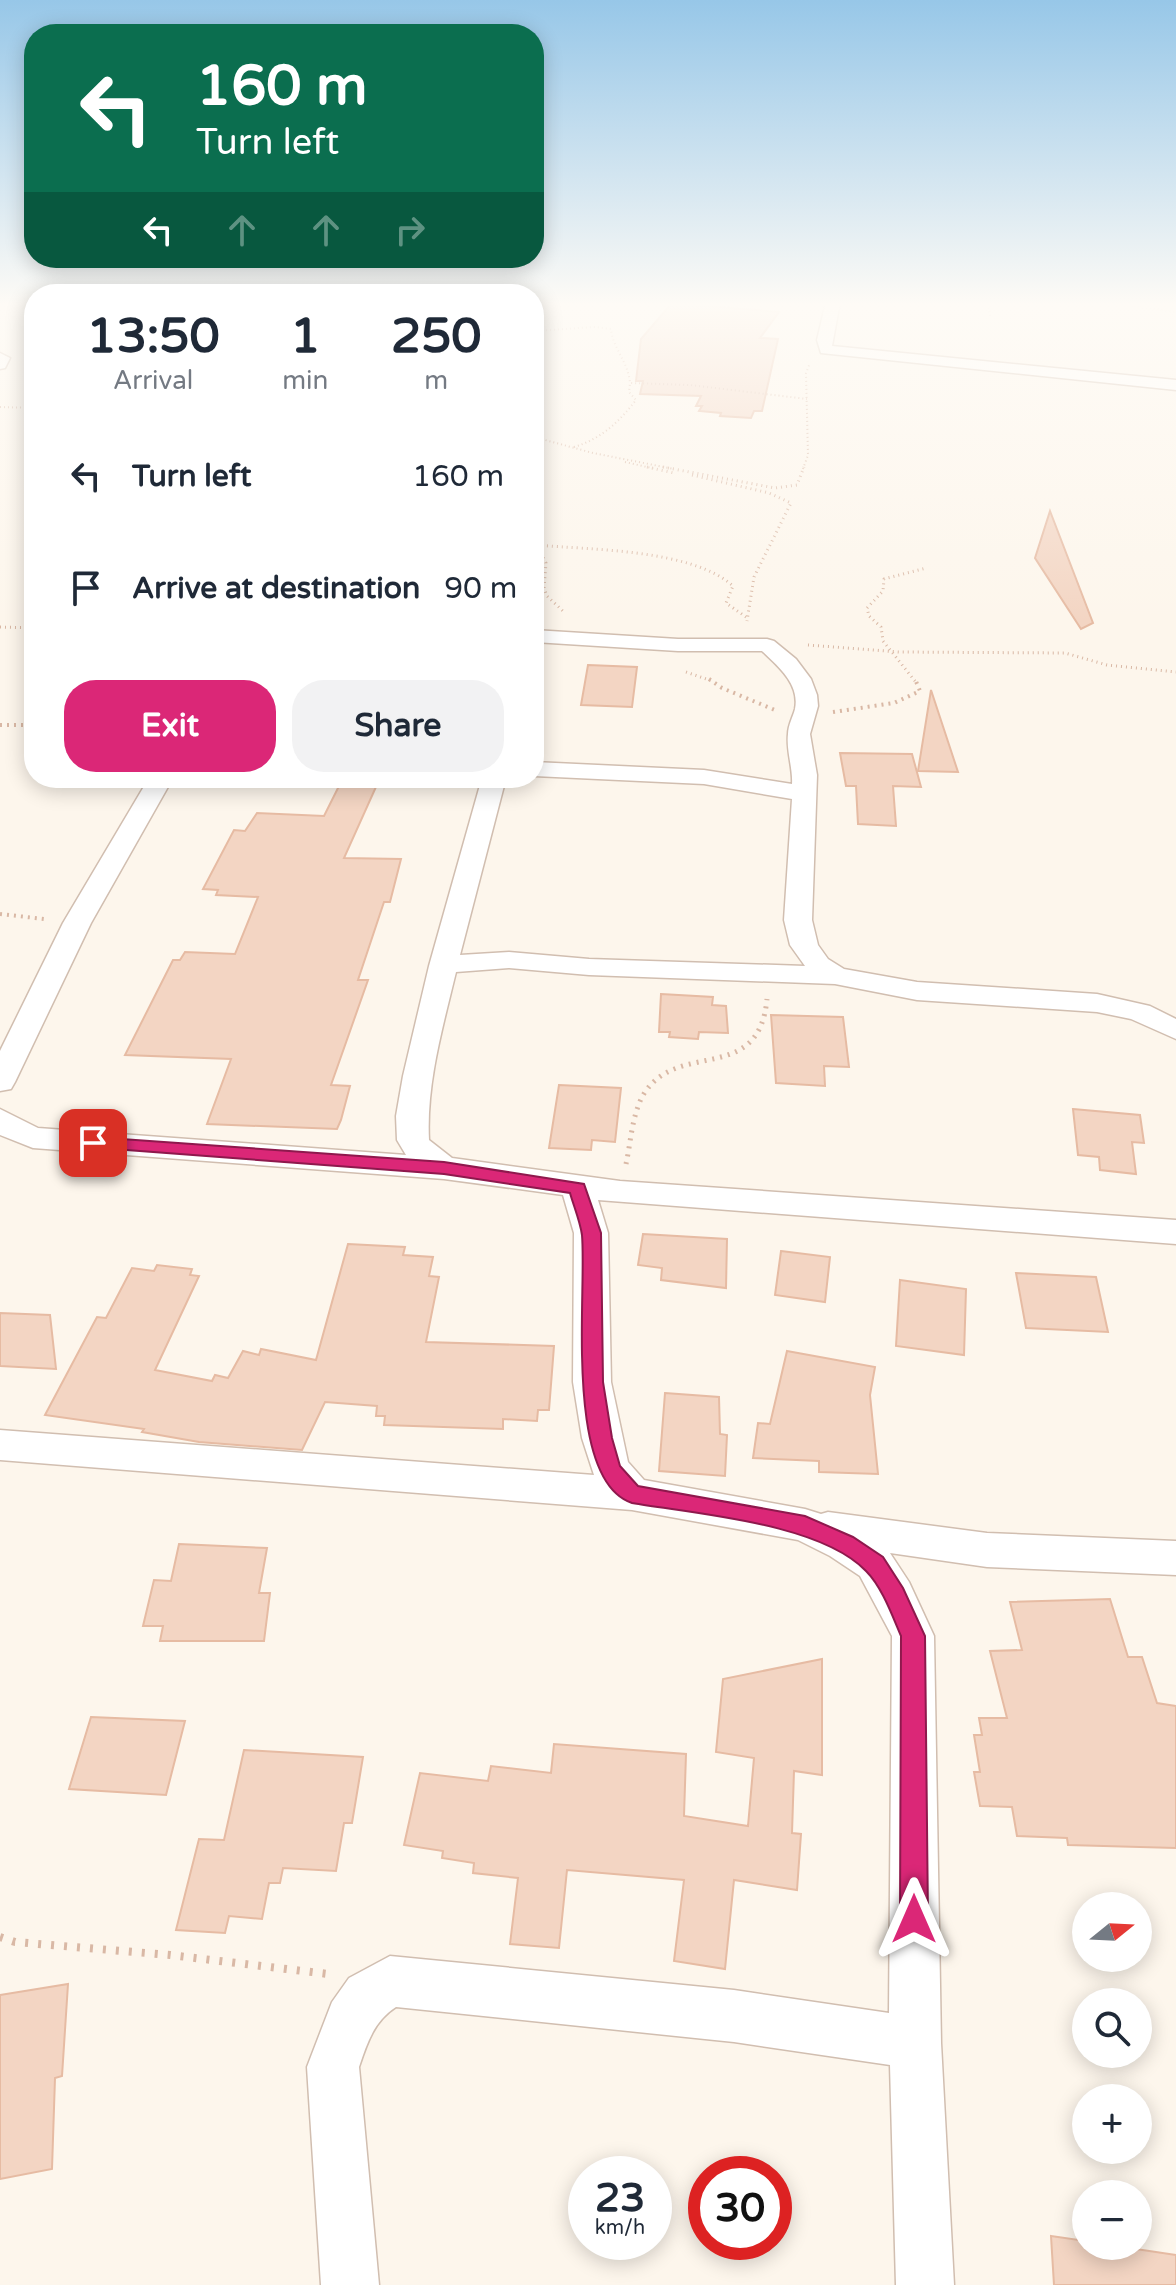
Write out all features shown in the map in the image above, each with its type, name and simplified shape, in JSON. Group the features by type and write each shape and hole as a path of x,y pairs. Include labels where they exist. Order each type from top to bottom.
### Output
{"street":[{"path":"544,637 767,645 800,679 806,695 799,734 803,784 798,920 804,945 818,965 835,976"},
{"path":"544,770 771,785 803,784"},
{"path":"0,1082 77,923 155,788"},
{"path":"444,1168 427,1157 412,1139 412,1110 421,1060 491,788"},
{"path":"445,964 509,960 589,967 835,976 917,991 1097,1003 1140,1012 1168,1026 1176,1050"},
{"path":"0,1119 33,1138"},
{"path":"0,1146 33,1138 444,1168 599,1190 1176,1232"},
{"path":"599,1190 591,1233 592,1382 601,1438 610,1469 632,1494"},
{"path":"0,1445 632,1494 805,1525 987,1550 1176,1558"},
{"path":"805,1525 875,1564 913,1636 915,2043 925,2285"},
{"path":"350,2285 333,2067 350,2020 367,1996 390,1981 734,2016 915,2043"}],"path":[{"path":"573,448 604,435 631,409"},
{"path":"544,440 622,459 775,488 797,485 808,455 807,409"},
{"path":"622,459 643,468 688,474 769,493 791,503 791,509 778,525 758,562 745,607 747,626 767,645"},
{"path":"544,546 696,564 730,580 733,586 726,603 747,617"},
{"path":"544,559 548,567 544,588 547,596 573,619 582,640"},
{"path":"679,670 708,678 722,688 803,719 894,703 920,691 919,684 883,641 881,627 869,616 867,608 883,591 884,579 926,568"},
{"path":"0,627 24,628"},
{"path":"800,643 894,652 1065,653 1107,665 1176,672"},
{"path":"0,725 24,725"},
{"path":"0,914 77,923"},
{"path":"599,1190 644,1092 669,1071 723,1057 757,1036 763,1026 771,973"},
{"path":"0,1937 15,1942 170,1955 390,1981"}],"building":[{"path":"763,409 754,411 751,418 699,411"},
{"path":"1050,511 1093,623 1081,629 1035,558"},
{"path":"588,665 637,667 632,707 581,705"},
{"path":"931,690 958,772 918,771"},
{"path":"840,753 912,754 921,787 893,786 896,826 858,824 856,786 846,786"},
{"path":"338,788 376,788 344,858 401,859 390,902 384,902 358,980 368,980 331,1085 350,1086 341,1120 337,1129 207,1124 231,1059 125,1055 173,960 180,960 185,952 235,954 258,897 216,895 218,890 203,889 234,830 245,831 257,813 324,816"},
{"path":"661,994 713,997 712,1005 726,1006 728,1033 699,1032 698,1039 669,1037 670,1032 659,1032"},
{"path":"771,1015 843,1017 849,1067 824,1066 825,1086 776,1083"},
{"path":"559,1085 621,1088 615,1142 592,1140 591,1150 549,1148"},
{"path":"1073,1109 1140,1115 1144,1143 1132,1142 1136,1174 1100,1170 1099,1157 1078,1155"},
{"path":"643,1234 727,1239 726,1288 661,1280 662,1268 638,1265"},
{"path":"348,1244 405,1247 403,1255 433,1257 429,1276 439,1277 426,1342 554,1346 549,1410 538,1410 537,1421 503,1419 503,1429 384,1425 385,1416 376,1416 377,1406 325,1402 302,1450 199,1442 142,1432 144,1429 45,1415 97,1317 106,1318 132,1268 154,1271 157,1265 192,1269 190,1275 199,1276 155,1370 212,1381 215,1375 228,1378 243,1351 259,1355 261,1349 316,1360"},
{"path":"781,1251 830,1257 825,1302 775,1295"},
{"path":"1016,1273 1096,1277 1108,1332 1026,1328"},
{"path":"900,1280 966,1289 964,1355 896,1346"},
{"path":"0,1313 50,1315 56,1369 0,1366"},
{"path":"787,1351 875,1367 870,1395 878,1474 819,1472 819,1461 753,1458 758,1423 770,1424"},
{"path":"665,1393 719,1397 720,1434 727,1435 725,1476 659,1471"},
{"path":"179,1544 267,1548 259,1593 270,1593 264,1641 160,1641 163,1626 143,1626 154,1580 171,1581"},
{"path":"1110,1599 1128,1657 1142,1657 1157,1703 1176,1706 1176,1848 1068,1845 1067,1838 1017,1836 1012,1807 980,1806 974,1772 980,1772 974,1735 982,1735 979,1718 1007,1718 990,1651 1022,1650 1010,1602"},
{"path":"822,1659 822,1775 794,1771 792,1833 801,1834 797,1890 734,1880 725,1969 674,1961 684,1880 567,1870 559,1948 510,1944 518,1878 473,1873 474,1863 442,1858 443,1851 404,1845 420,1773 488,1781 491,1766 551,1773 554,1744 686,1754 684,1816 748,1826 754,1758 716,1752 723,1679"},
{"path":"91,1717 185,1721 166,1795 69,1789"},
{"path":"244,1750 363,1757 352,1823 344,1823 336,1871 283,1868 280,1883 269,1883 262,1919 229,1916 225,1933 176,1930 199,1839 224,1840"},
{"path":"68,1984 62,2076 55,2078 52,2169 0,2179 0,1995"},
{"path":"1051,2236 1072,2239 1072,2260 1152,2260 1152,2251 1176,2255 1176,2285 1054,2285"}],"route":[{"path":"93,1143 444,1168 578,1188 591,1233 592,1382 601,1438 610,1469 632,1494 805,1525 844,1544 875,1564 913,1636 914,1919"}]}
